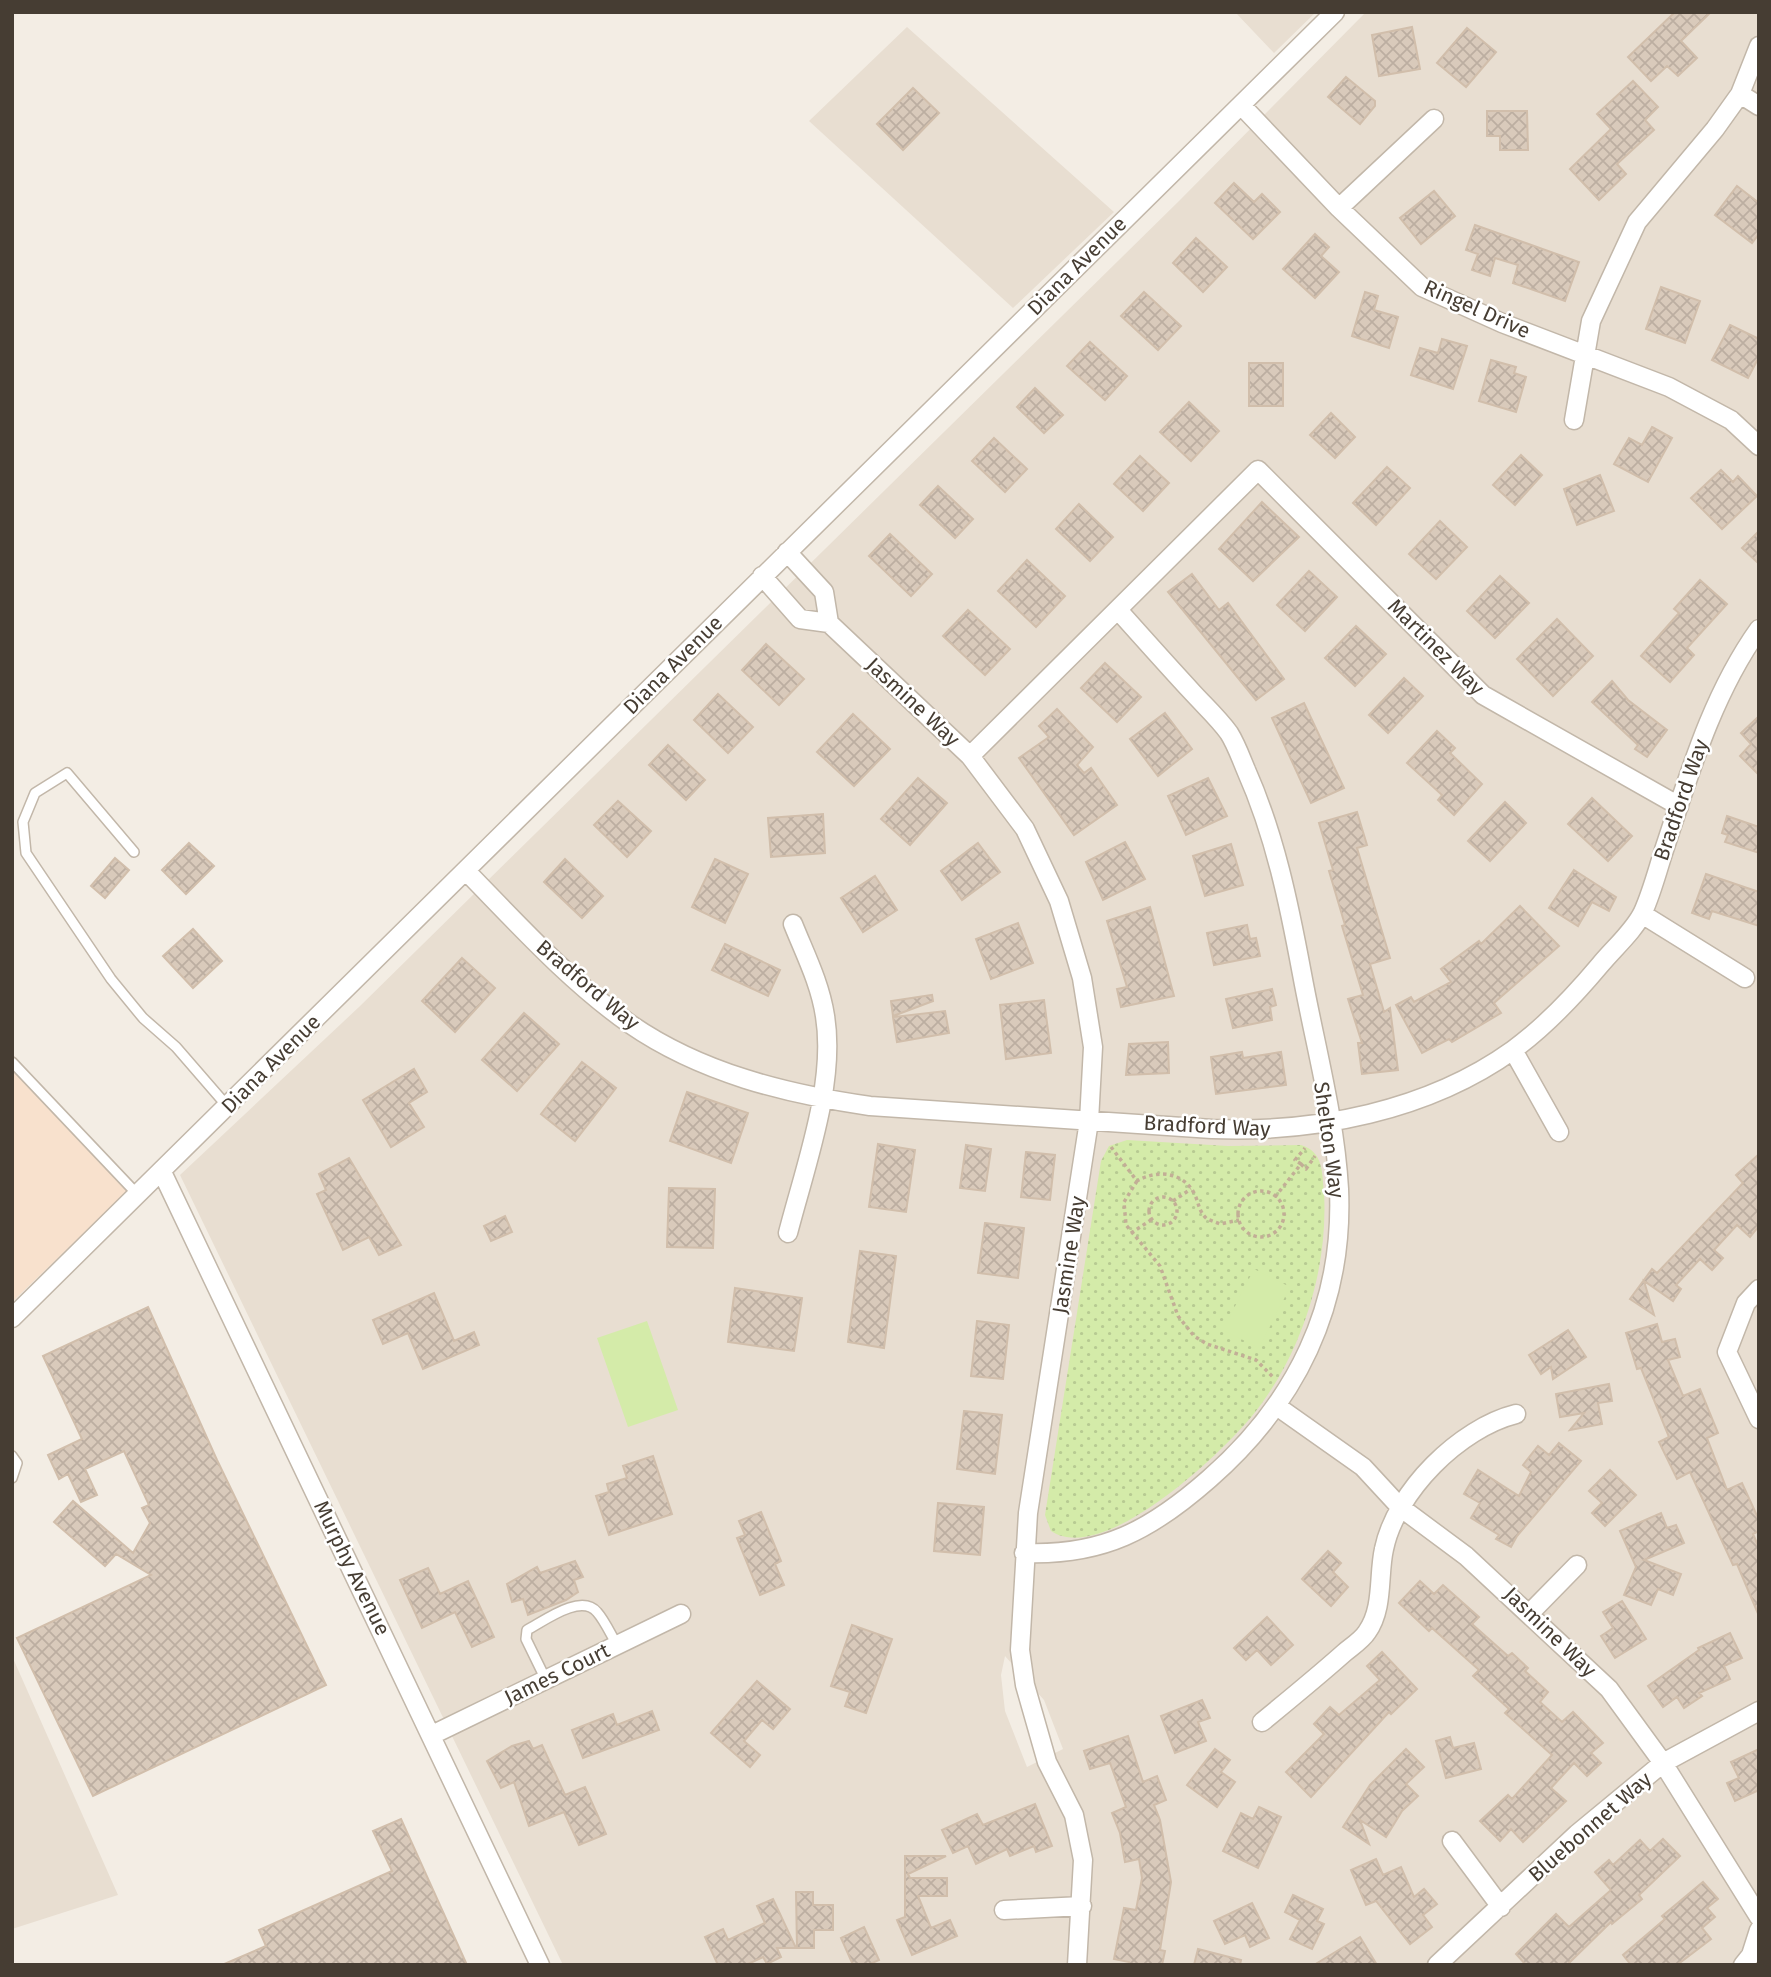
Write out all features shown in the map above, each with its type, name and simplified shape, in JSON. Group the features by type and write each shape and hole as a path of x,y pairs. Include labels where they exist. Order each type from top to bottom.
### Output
{"street":[{"name":"Diana Avenue","path":"12,1318 1335,12"},
{"path":"1574,420 1591,321 1637,222 1715,129 1740,94 1759,46"},
{"path":"1740,94 1759,106"},
{"name":"Ringel Drive","path":"1241,105 1339,208 1422,287 1502,323 1669,387 1731,420 1759,446"},
{"path":"1339,208 1434,119"},
{"name":"Martinez Way","path":"1118,610 1258,470 1483,695 1679,806"},
{"path":"786,552 824,592 829,623"},
{"name":"Jasmine Way","path":"762,576 800,619 829,623 970,756 1025,829 1059,901 1082,978 1093,1047 1089,1121 1024,1553 1020,1650 1025,1685 1047,1762 1074,1815 1083,1860 1077,1965"},
{"path":"970,756 1118,610"},
{"name":"Shelton Way","path":"1024,1553 1058,1553 1092,1548 1124,1539 1147,1527 1221,1469 1253,1438 1278,1407 1312,1343 1324,1311 1336,1260 1339,1187 1329,1122 1292,920 1263,808 1229,733 1118,610"},
{"name":"Bradford Way","path":"467,870 555,962 630,1024 696,1061 752,1083 820,1099 870,1106 1089,1121 1248,1130 1290,1129 1329,1122 1389,1109 1456,1083 1513,1050 1568,1003 1642,914 1711,718 1738,659 1759,629"},
{"path":"1642,914 1745,978"},
{"path":"788,1233 828,1055 825,1017 818,984 793,924"},
{"path":"1513,1050 1559,1132"},
{"name":"Murphy Avenue","path":"162,1172 540,1965"},
{"path":"1759,1289 1746,1303 1727,1352 1759,1419"},
{"name":"Jasmine Way","path":"1278,1407 1363,1468 1400,1507 1466,1556 1609,1689 1663,1763 1759,1917"},
{"path":"1262,1722 1368,1632 1380,1595 1384,1549 1400,1507 1415,1486 1443,1457 1491,1420 1516,1414"},
{"path":"1530,1613 1577,1566"},
{"name":"James Court","path":"432,1735 681,1614"},
{"name":"Bluebonnet Way","path":"1437,1965 1577,1835 1663,1763 1759,1711"},
{"path":"1452,1841 1501,1907"},
{"path":"1004,1910 1082,1906"},
{"path":"1743,1965 1751,1955 1759,1930"}],"lane":[{"path":"134,852 67,773 35,793 23,822 26,853 44,883 111,979 143,1018 176,1047 228,1107"},
{"path":"12,1062 138,1195"},
{"path":"12,1456 18,1463 12,1478"},
{"path":"546,1680 526,1639 527,1630 567,1609 585,1605 596,1610 617,1645"}],"path":[{"path":"1111,1147 1137,1181"},
{"path":"1305,1148 1296,1160 1306,1169 1315,1156"},
{"path":"1275,1197 1300,1164"},
{"path":"1239,1220 1220,1224 1207,1219 1191,1189 1174,1175 1163,1173 1137,1181 1126,1197 1123,1208 1126,1225 1131,1233 1148,1249 1160,1266 1173,1306 1185,1327 1217,1349 1256,1360 1276,1380"},
{"path":"1173,1202 1191,1189"},
{"path":"1262,1192 1275,1197 1281,1203 1284,1218 1271,1235 1250,1234 1239,1220 1239,1209 1247,1196 1262,1192"},
{"path":"1166,1197 1173,1202 1177,1213 1170,1223 1162,1225 1151,1220 1148,1211 1153,1200 1166,1197"},
{"path":"1131,1233 1151,1220"}],"shaded area":[{"path":"1235,12 1316,12 1274,53"},
{"path":"1366,12 1759,12 1759,1965 563,1965 180,1175 359,1007 1179,201","holes":["1005,1656 1044,1700 1063,1749 1027,1767 1005,1711 1001,1675"]},
{"path":"907,27 1114,212 1013,308 809,121"},
{"path":"12,1054 135,1184 12,1302"},
{"path":"12,1656 118,1895 12,1929"}],"green space":[{"path":"1127,1140 1228,1146 1301,1145 1309,1148 1318,1158 1322,1171 1322,1251 1309,1307 1296,1343 1276,1381 1252,1416 1215,1455 1159,1501 1129,1520 1100,1533 1073,1538 1051,1531 1045,1515 1101,1161 1109,1146"},
{"path":"1254,1269 1290,1287 1259,1348 1223,1330"},
{"path":"647,1321 678,1410 628,1427 597,1338"}],"building":[{"path":"1675,12 1711,12 1681,41 1697,58 1678,76 1667,66 1651,81 1628,57"},
{"path":"1412,27 1420,69 1379,76 1372,35"},
{"path":"1467,28 1496,52 1466,87 1437,63"},
{"path":"1346,77 1375,101 1375,106 1360,124 1328,97"},
{"path":"1633,81 1658,107 1645,120 1654,130 1617,164 1626,174 1599,200 1570,169 1611,129 1597,114"},
{"path":"913,88 939,113 903,150 877,124"},
{"path":"1487,111 1527,111 1528,150 1500,150 1500,136 1487,136"},
{"path":"1234,183 1254,202 1262,194 1280,212 1253,239 1215,203"},
{"path":"1737,186 1759,203 1759,234 1752,243 1715,215"},
{"path":"1434,191 1455,216 1421,244 1400,218"},
{"path":"1475,225 1579,262 1565,301 1513,283 1518,265 1495,258 1490,276 1472,270 1478,254 1466,250"},
{"path":"1315,234 1329,247 1321,256 1339,272 1315,298 1283,269"},
{"path":"1196,238 1227,267 1203,292 1173,263"},
{"path":"1661,287 1700,301 1685,343 1646,329"},
{"path":"1144,292 1181,326 1158,350 1121,316"},
{"path":"1365,292 1378,296 1374,310 1398,317 1389,348 1352,336"},
{"path":"1730,325 1759,339 1759,357 1748,378 1712,360"},
{"path":"1442,339 1467,346 1453,389 1411,375 1420,348 1438,353"},
{"path":"1090,342 1127,376 1105,400 1067,366"},
{"path":"1491,360 1516,367 1514,373 1526,377 1516,412 1479,401"},
{"path":"1249,363 1283,363 1283,406 1249,406"},
{"path":"1035,388 1063,415 1044,433 1017,407"},
{"path":"1189,402 1219,431 1191,461 1160,432"},
{"path":"1331,413 1355,437 1335,458 1310,435"},
{"path":"1652,427 1672,438 1648,482 1614,464 1629,438 1642,445"},
{"path":"994,438 1027,469 1005,492 972,461"},
{"path":"1521,455 1542,475 1515,505 1493,485"},
{"path":"1140,456 1169,483 1143,511 1114,484"},
{"path":"1387,467 1410,488 1376,525 1353,503"},
{"path":"1721,470 1733,482 1738,476 1757,496 1722,529 1691,498"},
{"path":"1600,475 1614,511 1577,525 1564,489"},
{"path":"938,486 973,519 955,538 920,505"},
{"path":"1262,502 1299,537 1253,581 1219,549"},
{"path":"1079,504 1113,537 1090,561 1056,529"},
{"path":"1440,521 1467,547 1436,579 1409,554"},
{"path":"1759,531 1759,564 1742,548"},
{"path":"890,534 932,574 911,596 869,556"},
{"path":"1027,560 1065,596 1036,627 998,591"},
{"path":"1309,571 1337,597 1305,631 1277,605"},
{"path":"1192,574 1219,610 1228,603 1284,679 1256,700 1168,592"},
{"path":"1500,576 1529,603 1495,638 1467,611"},
{"path":"1700,580 1727,604 1687,648 1694,655 1670,682 1641,656 1679,613 1674,609"},
{"path":"968,610 1010,649 985,675 943,636"},
{"path":"1557,619 1593,656 1553,696 1517,659"},
{"path":"1356,626 1386,654 1355,686 1325,658"},
{"path":"766,644 804,679 779,705 742,670"},
{"path":"1105,663 1141,697 1117,722 1081,688"},
{"path":"1404,678 1423,696 1388,733 1369,715"},
{"path":"1612,681 1628,700 1667,730 1647,757 1635,749 1638,745 1592,702"},
{"path":"718,694 753,727 728,753 694,720"},
{"path":"1304,703 1344,788 1311,803 1272,718"},
{"path":"1057,709 1093,747 1077,765 1084,773 1091,768 1117,805 1074,835 1019,758 1049,737 1039,726"},
{"path":"1165,713 1192,749 1158,776 1130,739"},
{"path":"853,714 890,749 854,786 817,752"},
{"path":"1759,716 1759,775 1740,756 1751,744 1741,733"},
{"path":"1437,731 1455,748 1450,753 1482,784 1454,815 1438,800 1442,795 1407,763"},
{"path":"668,745 705,780 686,800 649,765"},
{"path":"918,778 947,803 910,845 881,819"},
{"path":"1208,778 1227,816 1186,835 1168,796"},
{"path":"1592,798 1632,836 1608,861 1568,824"},
{"path":"618,801 651,831 627,857 594,825"},
{"path":"1505,802 1526,823 1490,861 1468,841"},
{"path":"1357,812 1367,845 1357,848 1390,958 1370,964 1384,1012 1390,1008 1398,1070 1362,1074 1358,1043 1362,1043 1348,999 1363,995 1342,926 1345,925 1329,871 1333,870 1319,823"},
{"path":"823,814 825,853 771,857 768,818"},
{"path":"1727,816 1759,827 1759,853 1725,842 1728,835 1722,833"},
{"path":"1125,842 1145,879 1103,900 1086,862"},
{"path":"189,843 214,866 186,894 162,870"},
{"path":"978,843 1000,872 962,900 941,871"},
{"path":"1231,844 1243,885 1205,896 1193,856"},
{"path":"115,858 129,870 105,898 91,886"},
{"path":"565,859 603,896 582,918 544,882"},
{"path":"715,859 748,874 725,923 692,907"},
{"path":"1574,870 1616,897 1609,911 1592,902 1578,926 1549,908"},
{"path":"1706,874 1759,892 1759,926 1712,911 1709,919 1692,913"},
{"path":"875,876 897,910 863,932 841,898"},
{"path":"1520,906 1559,946 1494,1003 1501,1013 1452,1042 1449,1039 1422,1053 1396,1005 1411,997 1414,1002 1451,982 1441,969 1479,941 1481,944"},
{"path":"1150,907 1174,996 1121,1007 1117,989 1127,987 1107,921"},
{"path":"1018,923 1033,963 991,979 976,939"},
{"path":"1247,925 1250,939 1256,938 1260,956 1214,965 1207,933"},
{"path":"193,929 222,961 193,988 163,956"},
{"path":"725,944 780,970 768,996 712,970"},
{"path":"462,958 495,988 455,1032 422,1001"},
{"path":"1272,989 1276,1005 1270,1007 1272,1020 1233,1028 1226,999"},
{"path":"932,995 933,1001 893,1016 891,1001"},
{"path":"1044,1000 1051,1053 1006,1059 1000,1005"},
{"path":"945,1011 949,1033 897,1042 893,1017"},
{"path":"524,1013 559,1044 517,1091 482,1060"},
{"path":"1168,1042 1169,1073 1126,1075 1129,1044"},
{"path":"1242,1052 1243,1058 1281,1052 1286,1085 1216,1094 1211,1057"},
{"path":"582,1062 616,1088 575,1141 541,1114"},
{"path":"414,1069 427,1092 409,1103 424,1127 391,1147 363,1100"},
{"path":"687,1092 748,1113 731,1163 670,1141"},
{"path":"878,1144 915,1150 906,1212 869,1207"},
{"path":"966,1145 991,1149 985,1191 960,1188"},
{"path":"1026,1152 1055,1155 1050,1200 1021,1197"},
{"path":"1759,1154 1759,1226 1750,1237 1737,1225 1714,1250 1723,1258 1712,1270 1700,1259 1676,1285 1681,1289 1673,1301 1644,1281 1654,1315 1630,1299 1652,1269 1657,1273 1743,1183 1736,1175"},
{"path":"349,1158 401,1245 379,1255 369,1237 343,1250 317,1194 326,1190 319,1174"},
{"path":"669,1188 715,1189 713,1248 667,1247"},
{"path":"505,1216 512,1232 491,1241 484,1226"},
{"path":"985,1223 1024,1228 1018,1278 978,1273"},
{"path":"860,1251 896,1256 884,1348 848,1342"},
{"path":"735,1288 802,1298 794,1351 728,1342"},
{"path":"434,1293 454,1341 474,1332 479,1345 423,1369 408,1333 383,1344 373,1320"},
{"path":"148,1307 217,1460 326,1685 93,1796 17,1638 151,1575 116,1554 105,1566 54,1522 73,1501 133,1553 150,1523 142,1508 149,1505 124,1451 85,1469 97,1495 81,1502 68,1474 59,1479 48,1455 82,1439 43,1356"},
{"path":"977,1321 1009,1325 1003,1379 971,1376"},
{"path":"1657,1324 1662,1342 1675,1339 1680,1357 1668,1360 1683,1396 1700,1389 1718,1433 1707,1438 1727,1490 1742,1483 1759,1520 1759,1531 1753,1534 1759,1548 1759,1616 1737,1564 1733,1565 1690,1472 1677,1479 1659,1442 1669,1437 1641,1368 1637,1369 1626,1333"},
{"path":"1568,1330 1586,1357 1553,1379 1551,1367 1541,1374 1529,1355"},
{"path":"1609,1384 1612,1401 1598,1403 1602,1424 1570,1430 1584,1413 1560,1417 1556,1394"},
{"path":"964,1411 1002,1415 995,1474 957,1469"},
{"path":"1559,1443 1581,1461 1517,1536 1511,1547 1496,1539 1499,1535 1471,1518 1480,1503 1464,1494 1478,1470 1519,1496 1531,1472 1523,1465 1538,1446 1549,1455"},
{"path":"653,1456 672,1514 609,1535 596,1496 609,1492 607,1484 627,1478 623,1466"},
{"path":"1610,1470 1636,1495 1605,1526 1592,1513 1602,1503 1589,1491"},
{"path":"938,1503 984,1507 980,1555 934,1551"},
{"path":"761,1512 781,1561 775,1564 784,1585 760,1595 737,1538 745,1535 739,1521"},
{"path":"1661,1513 1667,1528 1676,1525 1684,1543 1644,1560 1681,1574 1673,1595 1658,1589 1651,1605 1624,1595 1636,1567 1620,1531"},
{"path":"1328,1551 1341,1563 1333,1572 1348,1587 1331,1606 1302,1579"},
{"path":"575,1561 583,1577 574,1580 578,1592 566,1600 528,1615 523,1599 512,1602 507,1584 537,1567 540,1573"},
{"path":"428,1568 440,1594 468,1581 494,1637 472,1647 455,1612 422,1628 400,1580"},
{"path":"1420,1581 1434,1594 1443,1585 1479,1617 1472,1624 1508,1656 1512,1653 1528,1668 1525,1671 1548,1692 1540,1702 1562,1722 1573,1712 1603,1743 1591,1753 1601,1763 1587,1776 1574,1763 1551,1788 1566,1801 1523,1842 1511,1829 1500,1841 1480,1821 1508,1795 1512,1799 1552,1755 1505,1713 1509,1709 1473,1676 1479,1670 1432,1628 1429,1631 1399,1603"},
{"path":"1622,1601 1646,1639 1615,1658 1601,1636 1613,1628 1603,1612"},
{"path":"1267,1617 1293,1645 1271,1665 1257,1650 1246,1660 1234,1648"},
{"path":"852,1625 892,1639 866,1713 845,1706 850,1692 831,1686"},
{"path":"1730,1633 1742,1658 1724,1666 1730,1679 1699,1693 1702,1696 1684,1708 1677,1697 1663,1707 1648,1686 1699,1650 1698,1648"},
{"path":"1382,1652 1417,1689 1391,1714 1389,1712 1311,1797 1286,1772 1324,1734 1314,1724 1330,1707 1339,1715 1380,1680 1367,1666"},
{"path":"757,1681 790,1709 773,1729 762,1720 744,1741 760,1755 750,1767 711,1733"},
{"path":"1202,1700 1210,1718 1198,1722 1206,1741 1175,1753 1161,1716"},
{"path":"652,1711 659,1730 583,1758 572,1730 613,1714 617,1725"},
{"path":"1128,1736 1143,1782 1157,1776 1166,1800 1154,1805 1160,1820 1171,1882 1160,1950 1165,1951 1162,1965 1129,1965 1129,1962 1114,1959 1124,1908 1136,1910 1142,1878 1139,1859 1125,1862 1120,1833 1112,1813 1126,1807 1110,1763 1090,1769 1084,1751"},
{"path":"1450,1737 1453,1748 1474,1743 1481,1769 1446,1778 1436,1741"},
{"path":"529,1741 533,1749 542,1745 565,1795 585,1787 606,1834 579,1845 564,1812 529,1826 514,1782 501,1788 487,1761 512,1746"},
{"path":"1215,1749 1230,1760 1221,1772 1235,1782 1217,1807 1187,1785"},
{"path":"1406,1749 1424,1767 1406,1784 1418,1796 1402,1811 1386,1837 1360,1820 1369,1844 1343,1827 1370,1785"},
{"path":"1759,1749 1759,1790 1735,1801 1727,1783 1739,1778 1731,1762"},
{"path":"1035,1804 1052,1846 1036,1852 1034,1846 1010,1856 1007,1849 976,1864 968,1846 953,1853 942,1830 977,1814 983,1825"},
{"path":"1259,1807 1281,1817 1258,1868 1223,1851 1241,1813 1253,1819"},
{"path":"401,1819 467,1965 222,1965 266,1946 259,1930 392,1871 373,1831"},
{"path":"1663,1839 1680,1856 1639,1895 1642,1899 1612,1924 1611,1922 1567,1965 1526,1965 1516,1954 1556,1914 1569,1927 1611,1890 1595,1872 1609,1860 1613,1865 1640,1840 1650,1851"},
{"path":"905,1856 946,1856 908,1874 910,1878 947,1878 947,1896 918,1896 931,1928 950,1920 957,1936 912,1955 897,1920 905,1917"},
{"path":"1376,1859 1383,1875 1401,1867 1414,1897 1424,1889 1437,1904 1423,1915 1432,1927 1410,1944 1376,1901 1366,1905 1351,1870"},
{"path":"1703,1882 1718,1899 1707,1908 1715,1917 1702,1928 1711,1939 1677,1965 1631,1965 1623,1955 1665,1919 1662,1916"},
{"path":"796,1892 813,1892 813,1905 833,1905 833,1930 814,1930 814,1948 797,1948"},
{"path":"1293,1895 1323,1909 1317,1921 1324,1924 1312,1949 1290,1939 1300,1920 1285,1912"},
{"path":"773,1899 796,1948 777,1948 781,1957 767,1964 763,1957 746,1965 718,1965 705,1937 723,1929 728,1940 765,1923 757,1906"},
{"path":"1252,1903 1269,1938 1250,1947 1245,1935 1225,1944 1214,1921"},
{"path":"864,1927 879,1960 868,1965 853,1965 841,1938"},
{"path":"1360,1937 1377,1965 1314,1965"},
{"path":"1198,1949 1241,1960 1240,1965 1194,1965"}]}
